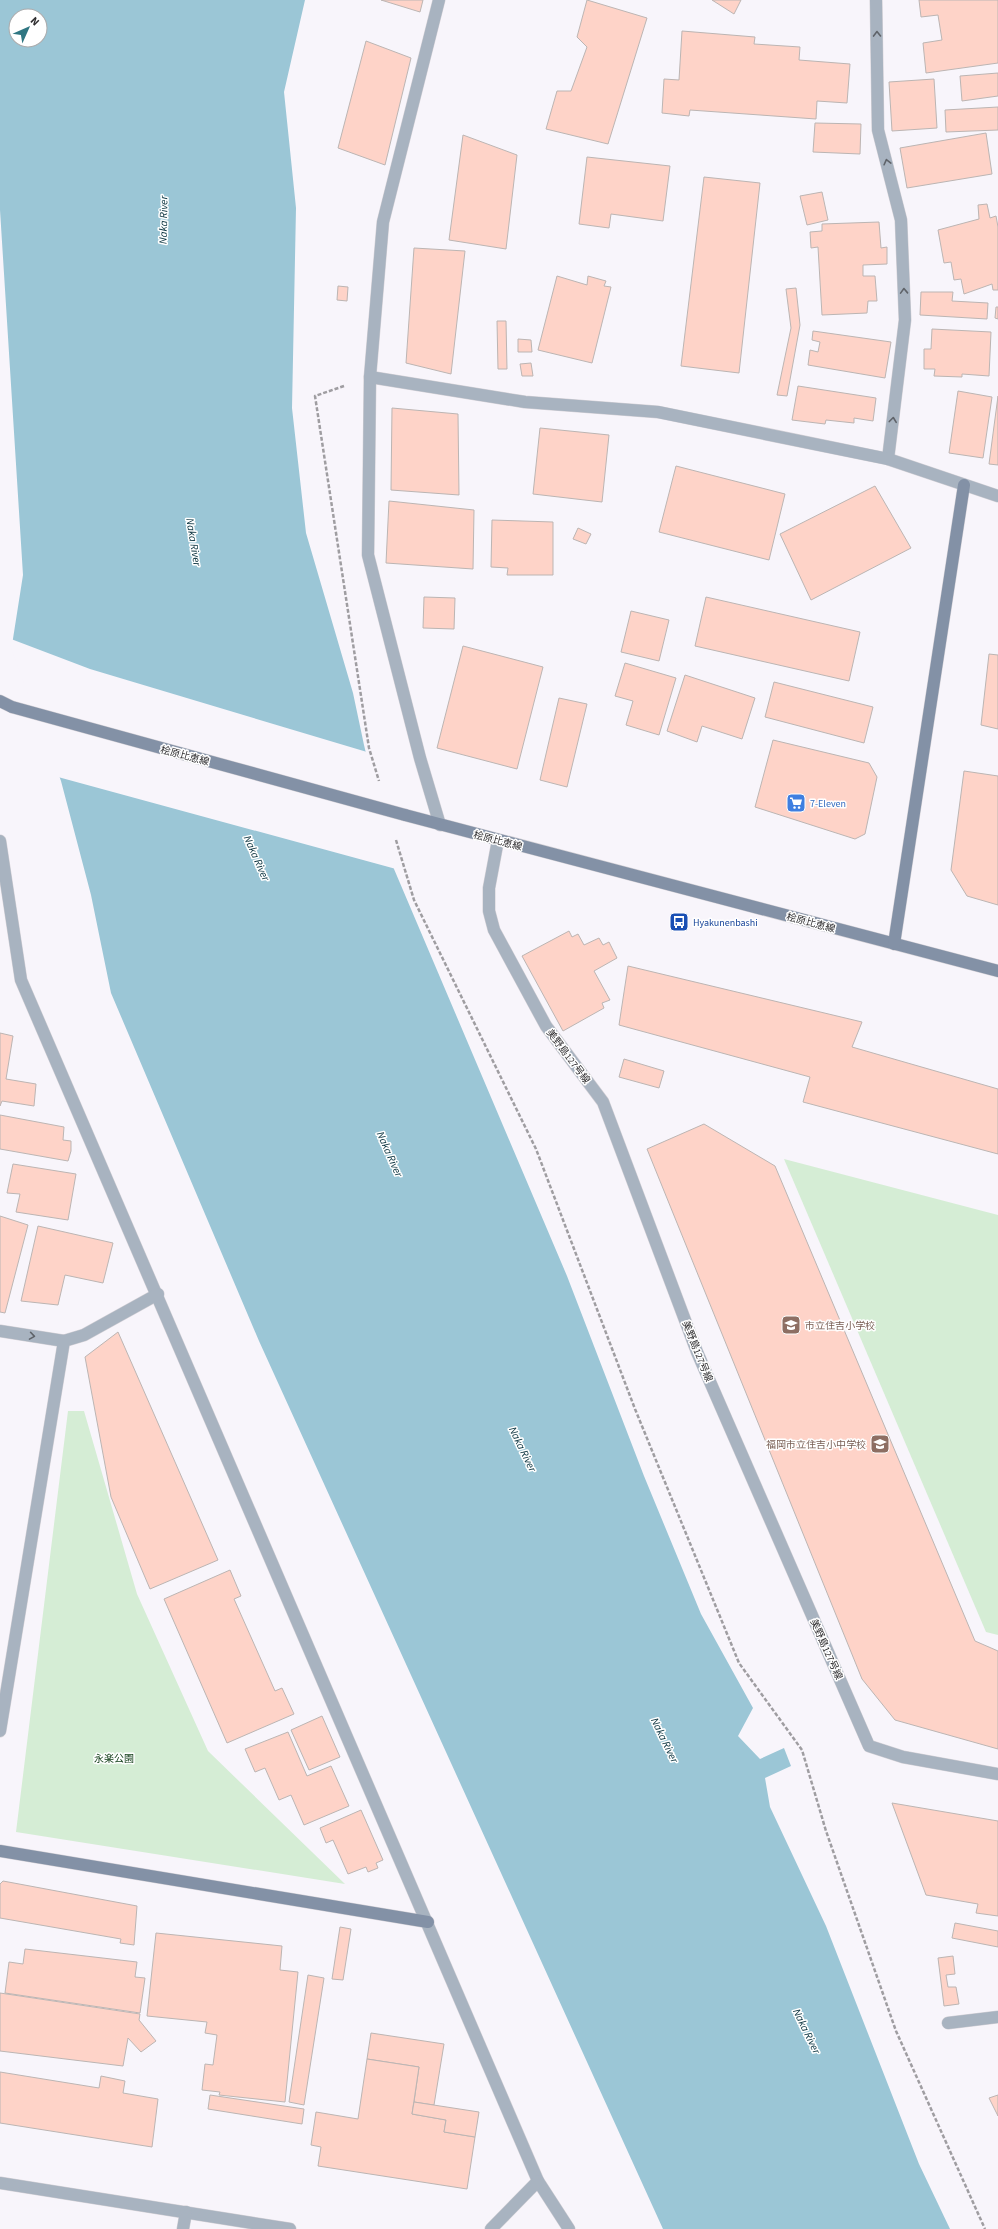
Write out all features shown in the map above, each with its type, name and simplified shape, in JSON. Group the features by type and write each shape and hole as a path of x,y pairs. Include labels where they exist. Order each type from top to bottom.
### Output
{"main road":[{"path":"894,944 964,485"},
{"name":"桧原比恵線","path":"0,701 12,707 440,825 998,971"},
{"path":"0,1851 428,1922"}],"street":[{"path":"439,0 383,222 370,377 368,555 420,758 440,825"},
{"path":"876,0 878,130 901,220 905,312 888,459"},
{"path":"370,377 525,402 658,412 888,459 998,496"},
{"name":"美野島127号線","path":"498,840 489,888 489,911 494,930 546,1026 603,1102 697,1352 869,1746 903,1757 998,1774"},
{"path":"0,841 21,980 158,1294 538,2181 569,2229"},
{"path":"0,1331 64,1341 84,1335 158,1294"},
{"path":"0,1732 64,1341"},
{"path":"948,2023 998,2017"},
{"path":"491,2229 538,2181"},
{"path":"0,2183 290,2229"},
{"path":"183,2229 186,2212"}],"path":[{"path":"315,396 369,748 380,786"},
{"path":"396,839 414,900 536,1149 635,1409 739,1663 802,1750 826,1831 896,2031 985,2229"}],"green space":[{"path":"784,1159 998,1215 998,1635 986,1632"},
{"name":"永楽公園","path":"68,1411 84,1411 137,1594 208,1751 345,1884 16,1832"}],"water":[{"name":"Naka River","path":"0,0 305,0 284,92 296,208 292,408 306,533 353,693 394,869 567,1276 644,1476 701,1614 753,1708 738,1736 760,1759 784,1748 791,1766 765,1778 770,1807 826,1926 919,2164 950,2229 663,2229 259,1341 111,993 91,895 61,781 12,645 23,575 0,210"}],"pier":[{"path":"11,639 90,669 367,752 396,869 58,777 10,645"}],"building":[{"path":"381,0 423,0 420,12"},
{"path":"587,0 647,18 608,144 546,129 557,91 571,91 587,47 577,37"},
{"path":"712,0 741,0 734,14"},
{"path":"919,0 998,0 998,63 926,73 923,43 942,40 938,15 921,17"},
{"path":"682,31 755,37 754,44 800,47 799,60 850,64 847,103 817,101 816,119 690,110 689,116 662,113 664,79 679,80"},
{"path":"366,41 411,58 385,165 338,148"},
{"path":"998,73 998,96 962,101 960,76"},
{"path":"934,79 937,128 892,131 889,82"},
{"path":"998,107 998,130 946,132 945,110"},
{"path":"815,123 861,124 860,154 813,152"},
{"path":"986,133 992,174 907,188 900,148"},
{"path":"463,135 517,155 506,249 449,240"},
{"path":"587,157 670,166 663,221 611,214 609,228 579,224"},
{"path":"704,177 760,183 739,373 681,366"},
{"path":"822,192 828,220 807,225 800,196"},
{"path":"987,204 990,218 996,216 998,227 998,290 993,290 992,284 964,294 961,279 954,280 951,262 944,263 938,230 979,219 978,205"},
{"path":"879,222 881,248 887,247 887,264 863,265 863,276 875,276 877,301 868,301 867,313 822,315 818,247 811,248 810,232 822,231 822,224"},
{"path":"414,248 465,251 451,374 406,363"},
{"path":"557,276 587,285 588,276 606,281 604,286 611,287 592,363 538,350"},
{"path":"338,286 348,287 347,301 337,300"},
{"path":"796,288 800,325 787,396 777,395 791,328 786,289"},
{"path":"921,292 953,292 952,301 988,303 987,319 920,315"},
{"path":"996,307 998,307 998,319 995,318"},
{"path":"497,321 506,321 507,369 498,369"},
{"path":"932,329 991,332 989,376 962,374 962,377 934,376 935,369 924,369 924,349 931,349"},
{"path":"813,331 891,342 885,378 808,365 810,350 818,352 820,342 812,340"},
{"path":"518,339 531,340 532,352 518,352"},
{"path":"531,363 533,376 522,376 520,364"},
{"path":"798,386 876,398 873,421 854,418 854,423 826,420 825,424 792,420"},
{"path":"958,391 992,397 983,458 949,453"},
{"path":"998,396 998,465 989,464"},
{"path":"392,408 458,414 459,495 391,490"},
{"path":"540,428 609,435 602,502 533,494"},
{"path":"676,466 785,494 769,560 659,532"},
{"path":"875,486 911,548 811,600 780,534"},
{"path":"389,501 474,510 473,569 386,563"},
{"path":"492,520 553,522 553,575 507,575 508,568 491,567"},
{"path":"578,528 591,534 586,544 573,539"},
{"path":"424,597 455,598 454,629 423,628"},
{"path":"706,597 860,632 849,681 695,646"},
{"path":"631,611 669,620 659,661 621,652"},
{"path":"463,646 543,667 517,769 437,748"},
{"path":"989,654 998,655 998,729 981,725"},
{"path":"625,663 676,678 659,735 626,725 633,701 615,696"},
{"path":"685,675 755,698 742,739 702,726 697,742 667,731"},
{"path":"774,682 873,707 864,743 765,717"},
{"path":"559,698 587,704 567,787 540,780"},
{"path":"773,740 869,763 877,777 865,834 855,839 755,807"},
{"path":"964,771 998,776 998,905 967,896 951,870"},
{"path":"569,931 572,937 578,934 584,945 599,938 603,945 609,942 617,958 594,971 610,1000 602,1003 604,1008 563,1031 522,956"},
{"path":"628,966 862,1022 852,1047 998,1089 998,1154 803,1102 810,1077 619,1025"},
{"path":"0,1033 13,1036 6,1079 36,1084 34,1106 2,1101 0,1106"},
{"path":"624,1059 664,1071 659,1088 619,1077"},
{"path":"0,1115 64,1127 63,1140 71,1141 71,1151 68,1161 0,1149"},
{"path":"704,1124 775,1166 975,1641 998,1651 998,1749 895,1720 862,1679 647,1149"},
{"path":"13,1164 76,1174 68,1220 16,1212 20,1194 7,1193"},
{"path":"0,1216 28,1225 5,1313 0,1312"},
{"path":"38,1226 113,1243 103,1283 65,1275 58,1305 21,1301"},
{"path":"118,1332 218,1560 150,1589 111,1497 85,1357"},
{"path":"230,1570 241,1596 234,1599 275,1691 282,1688 294,1714 227,1743 164,1599"},
{"path":"322,1716 340,1757 309,1770 291,1730"},
{"path":"288,1732 307,1776 331,1766 349,1806 304,1825 291,1795 279,1800 265,1768 255,1772 245,1749"},
{"path":"892,1803 998,1821 998,1916 976,1913 978,1904 926,1895"},
{"path":"361,1810 383,1860 376,1863 378,1868 368,1872 366,1867 348,1874 333,1840 326,1843 320,1828"},
{"path":"3,1881 137,1906 134,1945 120,1943 121,1939 0,1918 0,1884"},
{"path":"955,1923 998,1931 998,1947 952,1938"},
{"path":"340,1927 351,1929 343,1980 332,1979"},
{"path":"156,1933 282,1946 280,1970 298,1972 285,2102 219,2095 220,2092 202,2090 205,2064 213,2065 217,2035 205,2033 207,2022 147,2016"},
{"path":"25,1949 137,1962 135,1977 145,1978 140,2013 5,1993 9,1962 23,1964"},
{"path":"953,1956 955,1974 946,1975 948,1987 956,1987 959,2004 944,2006 938,1958"},
{"path":"308,1975 324,1978 304,2105 289,2102"},
{"path":"0,1993 140,2014 139,2020 156,2041 141,2052 128,2038 123,2066 0,2051"},
{"path":"371,2033 444,2044 434,2105 414,2102 419,2067 367,2059"},
{"path":"367,2059 419,2067 412,2114 446,2120 444,2132 475,2137 467,2189 318,2166 321,2147 311,2145 316,2112 358,2119"},
{"path":"0,2072 99,2088 101,2076 125,2081 123,2093 158,2099 152,2147 0,2123"},
{"path":"210,2095 304,2109 302,2124 208,2109"},
{"path":"998,2095 998,2116 989,2098"},
{"path":"414,2102 479,2112 475,2137 444,2132 446,2120 412,2114"}],"place":[{"name":"7-Eleven","path":"796,803"},
{"name":"Hyakunenbashi","path":"679,922"},
{"name":"市立住吉小学校","path":"791,1325"},
{"name":"福岡市立住吉小中学校","path":"880,1444"}]}
